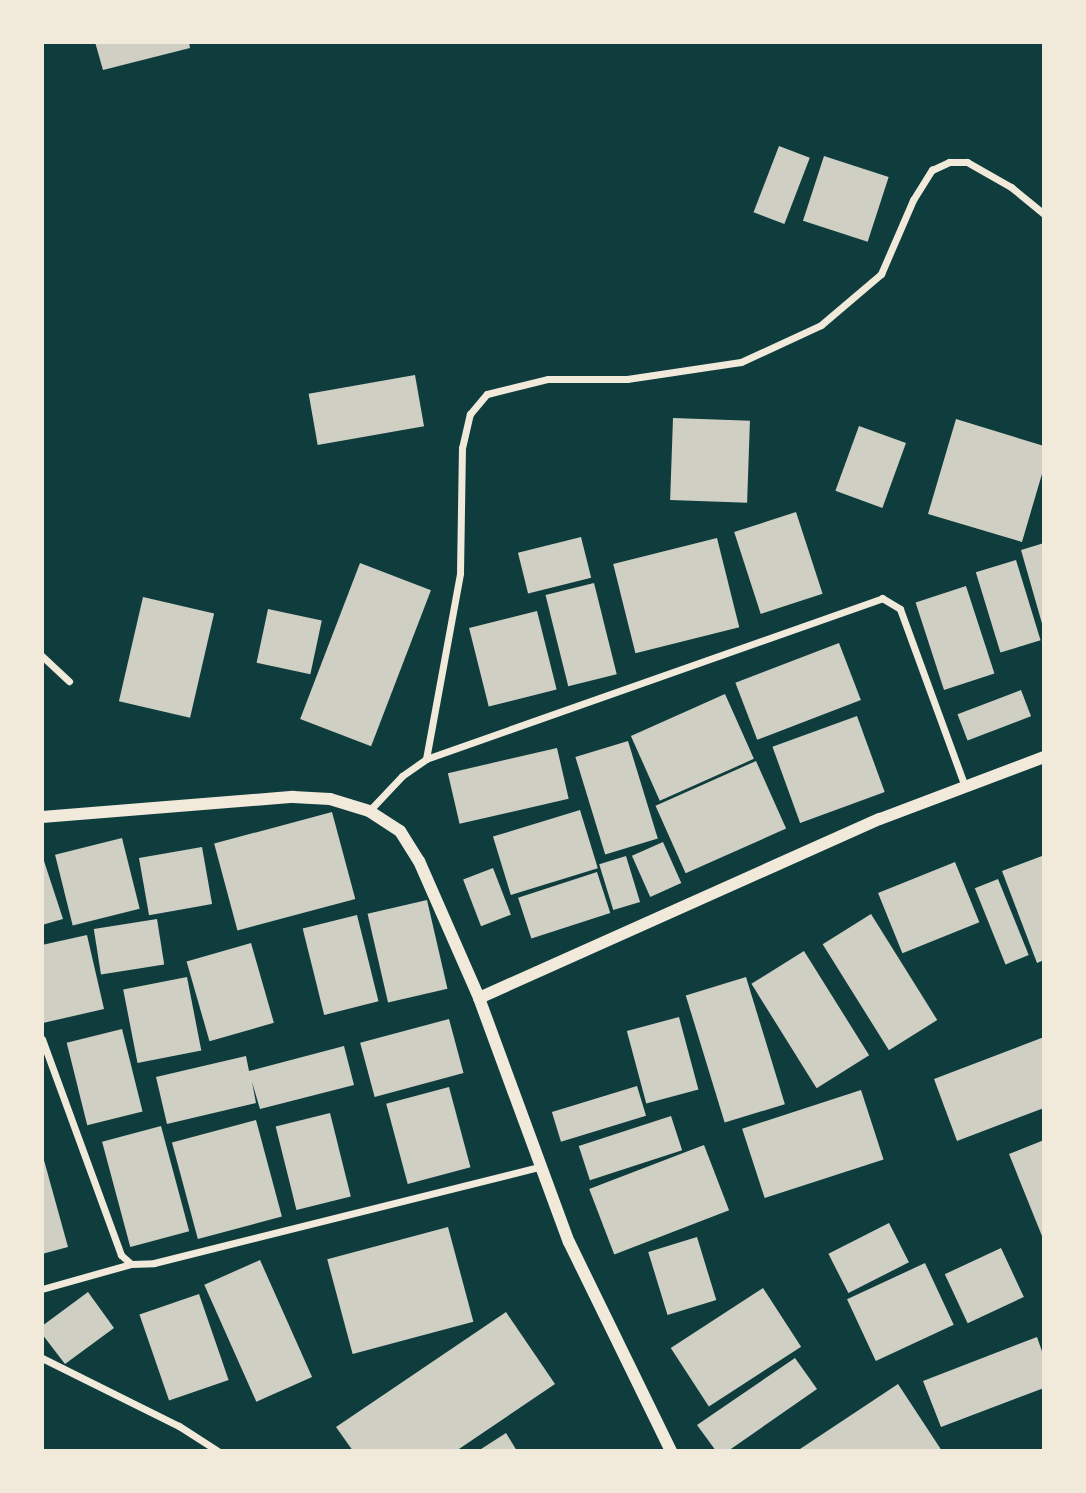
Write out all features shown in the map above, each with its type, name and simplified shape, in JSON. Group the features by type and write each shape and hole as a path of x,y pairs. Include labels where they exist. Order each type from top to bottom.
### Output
{"street":[{"path":"426,759 460,573 462,448 470,414 487,394 548,379 627,379 741,362 821,325 881,274 913,200 932,170 949,162 967,162 1011,187 1044,214"},
{"path":"369,811 402,776 426,759 888,599 900,609 965,787"},
{"path":"42,656 69,681"},
{"path":"479,998 880,819 1044,757"},
{"path":"42,817 293,797 330,799 369,811 400,831 419,861 479,998 538,1167 569,1242 671,1451"},
{"path":"42,1040 121,1255 131,1265"},
{"path":"42,1289 538,1167"},
{"path":"42,1358 218,1451"}],"building":[{"path":"95,42 189,42 190,48 103,70"},
{"path":"779,146 810,158 784,224 754,212"},
{"path":"824,156 889,177 868,242 803,221"},
{"path":"415,375 424,426 318,445 309,394"},
{"path":"673,418 750,421 747,503 670,500"},
{"path":"956,419 1044,446 1044,467 1022,542 928,514"},
{"path":"859,426 906,443 882,508 835,491"},
{"path":"796,512 823,594 761,614 734,532"},
{"path":"581,537 591,578 528,593 518,553"},
{"path":"717,538 739,627 635,653 613,564"},
{"path":"1044,543 1044,627 1043,627 1021,550"},
{"path":"1016,560 1041,640 1000,653 976,572"},
{"path":"360,563 431,590 371,746 300,719"},
{"path":"594,583 617,674 568,686 545,595"},
{"path":"966,586 994,673 944,690 916,602"},
{"path":"143,597 214,613 190,718 119,701"},
{"path":"268,609 322,620 310,674 257,663"},
{"path":"537,611 557,690 489,707 469,628"},
{"path":"839,643 861,700 757,740 735,683"},
{"path":"1021,690 1031,716 968,741 958,714"},
{"path":"725,694 754,759 660,801 631,736"},
{"path":"857,716 885,792 800,823 772,747"},
{"path":"628,741 658,839 605,855 575,757"},
{"path":"557,748 569,799 460,824 448,773"},
{"path":"756,761 786,829 686,873 656,806"},
{"path":"580,810 598,868 511,895 493,837"},
{"path":"332,812 355,899 237,931 214,844"},
{"path":"122,838 140,909 73,926 55,855"},
{"path":"663,842 681,883 650,897 632,856"},
{"path":"202,847 212,904 149,915 139,858"},
{"path":"42,855 63,919 42,925"},
{"path":"626,856 640,902 613,910 599,864"},
{"path":"1042,856 1044,960 1037,963 1002,871"},
{"path":"955,862 979,922 902,953 878,893"},
{"path":"493,868 511,915 481,926 463,879"},
{"path":"597,872 610,913 531,939 518,898"},
{"path":"998,879 1029,955 1006,964 975,888"},
{"path":"427,900 447,989 388,1002 368,914"},
{"path":"871,914 937,1020 889,1050 823,944"},
{"path":"357,915 379,1001 324,1015 303,929"},
{"path":"157,919 164,964 101,974 94,929"},
{"path":"87,935 104,1009 43,1023 42,945"},
{"path":"251,943 274,1023 209,1041 187,961"},
{"path":"804,951 869,1055 817,1088 751,984"},
{"path":"187,977 201,1051 138,1063 123,989"},
{"path":"746,977 785,1104 725,1123 686,995"},
{"path":"679,1017 698,1089 646,1103 627,1031"},
{"path":"449,1019 463,1073 375,1097 360,1043"},
{"path":"122,1029 143,1111 87,1125 67,1043"},
{"path":"1044,1037 1044,1108 957,1141 934,1079"},
{"path":"344,1046 354,1085 260,1109 252,1082 256,1103 167,1124 156,1077 246,1056 249,1071"},
{"path":"637,1086 646,1116 561,1142 552,1112"},
{"path":"449,1087 470,1167 408,1184 386,1104"},
{"path":"861,1090 884,1159 765,1198 742,1129"},
{"path":"330,1113 351,1196 296,1210 276,1127"},
{"path":"671,1116 682,1150 590,1180 579,1146"},
{"path":"256,1120 282,1217 198,1239 172,1143"},
{"path":"161,1126 189,1231 130,1247 102,1142"},
{"path":"1044,1140 1044,1241 1009,1154"},
{"path":"704,1145 729,1210 614,1254 589,1189"},
{"path":"42,1153 68,1247 42,1254"},
{"path":"889,1223 909,1262 848,1293 828,1254"},
{"path":"448,1227 473,1322 353,1354 327,1259"},
{"path":"697,1237 716,1300 668,1315 648,1252"},
{"path":"1001,1248 1024,1297 968,1323 945,1274"},
{"path":"260,1260 312,1377 256,1402 204,1285"},
{"path":"925,1263 954,1325 876,1361 847,1299"},
{"path":"763,1288 801,1347 709,1407 671,1348"},
{"path":"88,1292 114,1328 65,1364 42,1334 42,1326"},
{"path":"199,1294 229,1380 169,1401 139,1315"},
{"path":"506,1312 555,1384 456,1451 353,1451 336,1427"},
{"path":"1037,1337 1044,1357 1044,1388 941,1427 923,1381"},
{"path":"795,1358 817,1389 728,1451 716,1451 697,1425"},
{"path":"898,1384 942,1451 797,1451"},
{"path":"506,1433 517,1451 478,1451"}]}
